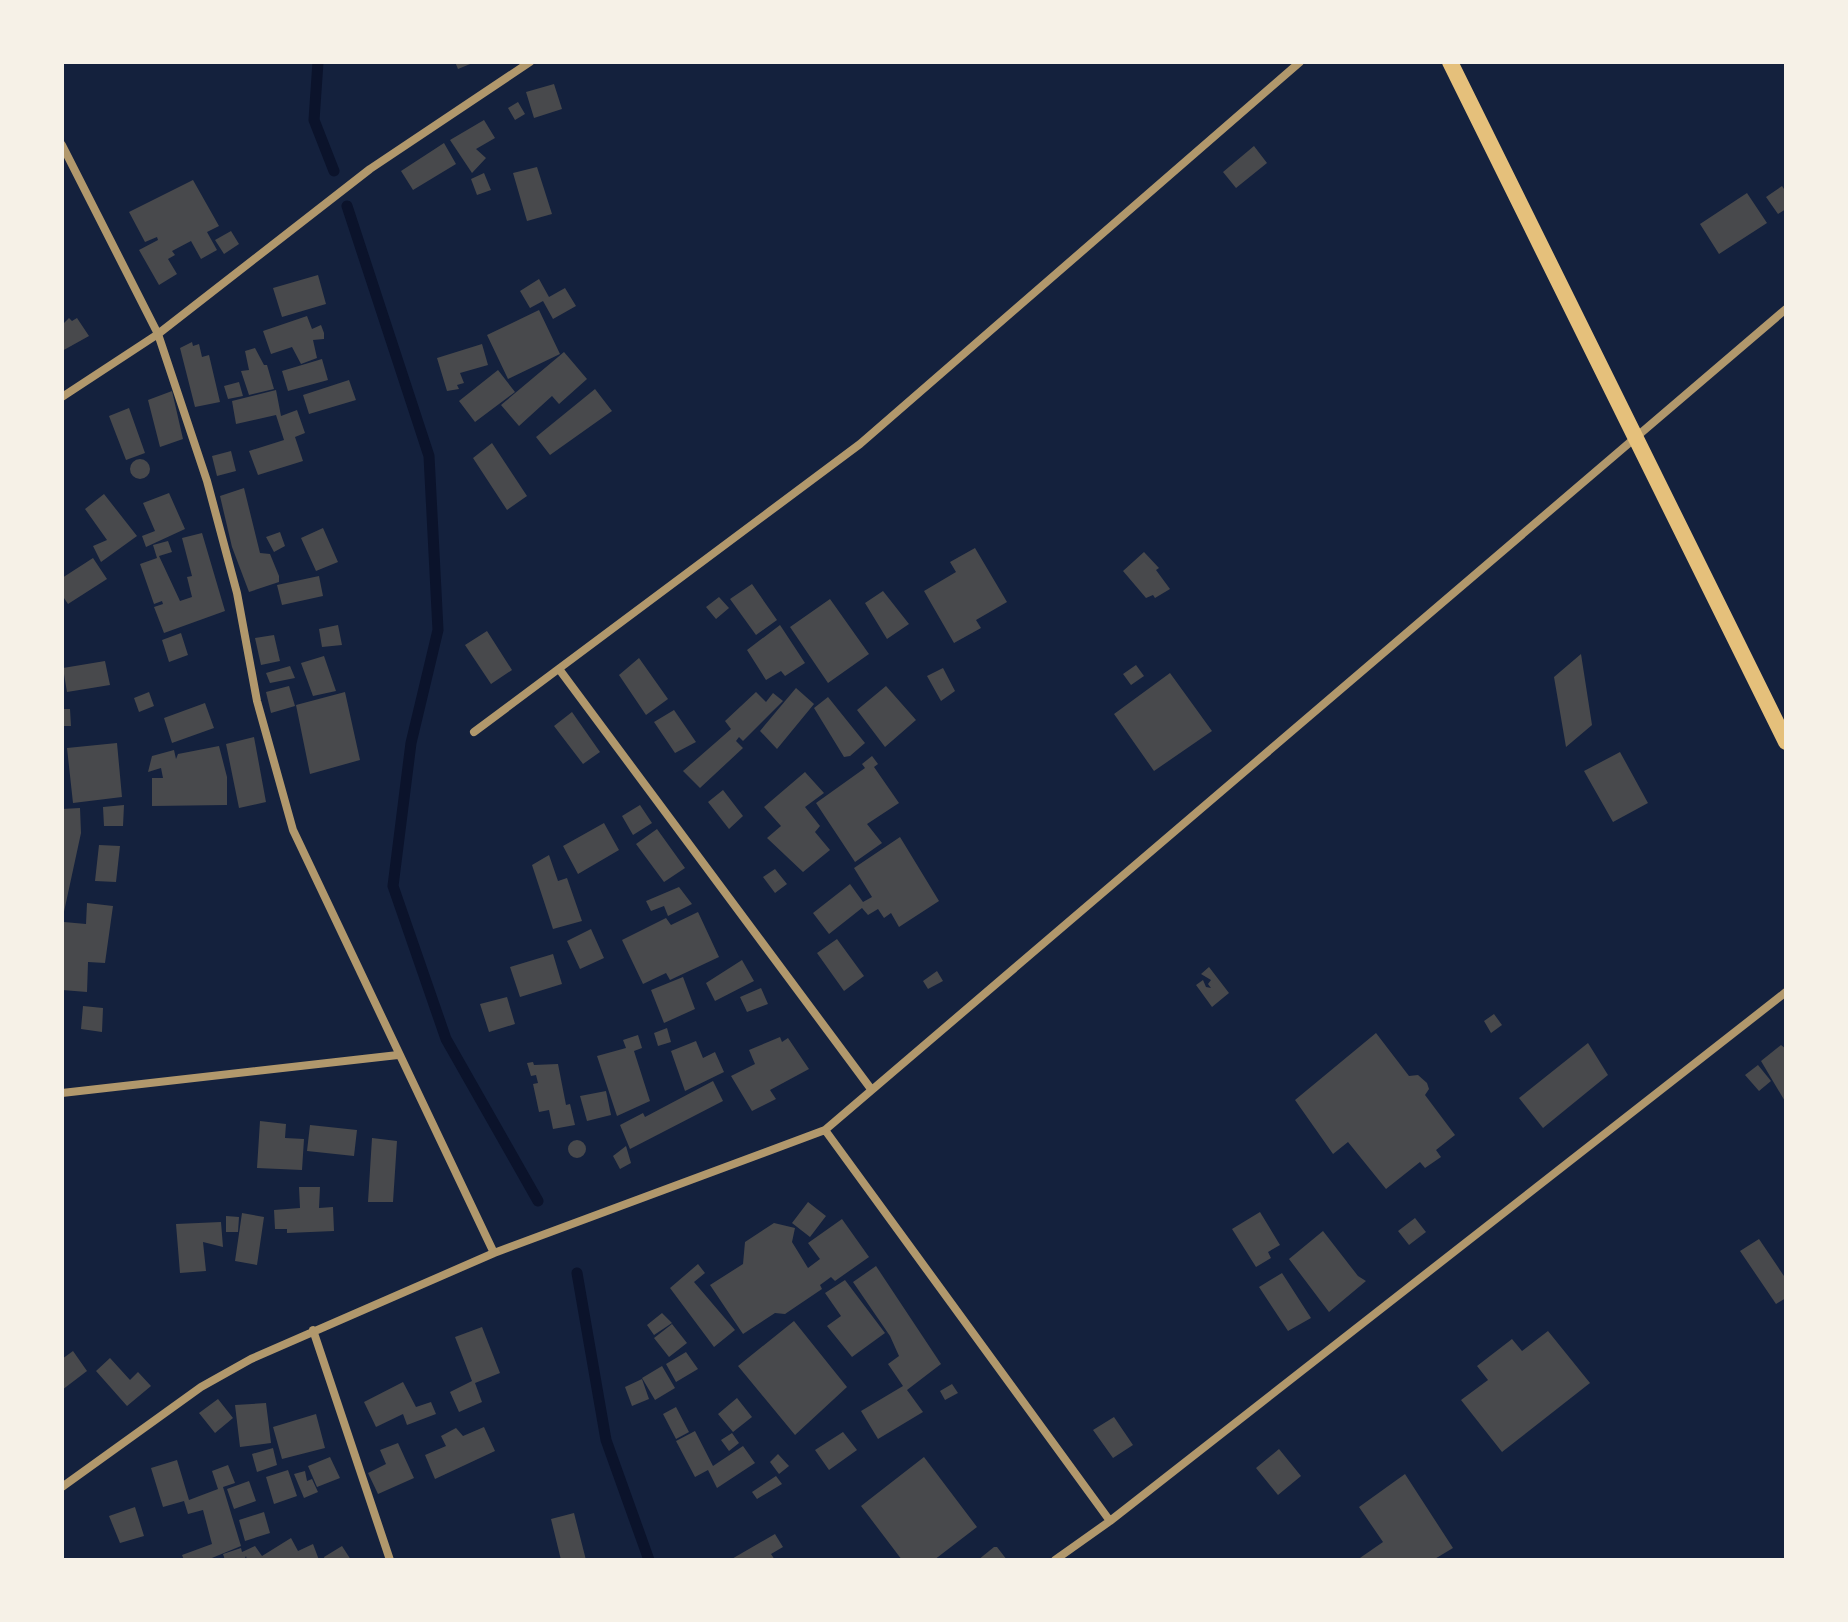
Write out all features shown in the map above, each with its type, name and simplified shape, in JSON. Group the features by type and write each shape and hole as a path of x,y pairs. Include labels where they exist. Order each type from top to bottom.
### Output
{"main road":[{"path":"1450,62 1638,436 1786,742"}],"street":[{"path":"62,397 158,334 370,169 530,62"},
{"path":"474,732 860,444 1300,62"},
{"path":"62,145 158,334 207,481 237,593 257,701 293,830 494,1253"},
{"path":"62,1487 201,1387 313,1330 494,1253 825,1130 1786,309"},
{"path":"559,669 871,1089"},
{"path":"1055,1560 1110,1521 1786,992"},
{"path":"62,1093 398,1055"},
{"path":"825,1130 1110,1521"},
{"path":"313,1330 390,1560"}],"building":[{"path":"455,62 475,62 458,69"},
{"path":"554,84 562,109 534,118 526,92"},
{"path":"518,102 525,114 515,120 508,108"},
{"path":"484,120 495,138 476,149 486,158 472,173 450,140"},
{"path":"444,143 456,164 413,190 401,171"},
{"path":"1254,146 1267,163 1236,188 1223,172"},
{"path":"537,167 552,214 527,221 513,173"},
{"path":"484,173 491,190 477,195 471,179"},
{"path":"193,180 219,226 207,232 217,250 201,259 191,241 172,251 175,255 168,259 177,274 159,285 139,250 158,240 157,237 145,242 129,212"},
{"path":"1782,186 1786,192 1786,209 1778,214 1766,197"},
{"path":"1747,193 1767,223 1719,254 1700,224"},
{"path":"231,231 239,244 224,254 215,240"},
{"path":"318,275 326,304 282,317 273,288"},
{"path":"539,279 549,297 565,288 576,306 553,319 543,301 530,308 520,291"},
{"path":"539,310 560,354 508,379 487,335"},
{"path":"307,316 312,329 321,325 324,333 324,339 313,340 317,358 301,364 292,347 271,354 263,331"},
{"path":"69,318 72,321 77,318 89,336 62,351 62,325"},
{"path":"192,342 193,346 199,344 202,357 209,355 220,402 195,407 180,348"},
{"path":"482,344 488,365 460,373 464,383 457,385 459,389 447,391 437,358"},
{"path":"255,348 264,365 267,365 274,389 249,395 241,371 249,370 245,351"},
{"path":"564,352 587,379 559,404 552,396 519,426 501,405"},
{"path":"322,359 328,380 288,391 282,371"},
{"path":"498,370 515,392 475,422 459,401"},
{"path":"349,380 356,400 309,414 303,395"},
{"path":"239,382 243,396 228,399 224,386"},
{"path":"595,389 612,411 550,455 536,437"},
{"path":"276,390 281,416 297,410 305,433 295,437 303,461 258,475 249,451 284,440 276,415 236,424 232,401"},
{"path":"172,391 183,439 160,447 148,400"},
{"path":"129,408 145,453 126,460 109,416"},
{"path":"492,443 527,496 507,510 473,458"},
{"path":"231,451 236,471 217,476 212,456"},
{"path":"140,459 147,462 150,469 147,476 140,479 133,476 130,469 133,462"},
{"path":"244,488 260,553 270,554 279,576 279,582 249,592 232,547 220,496"},
{"path":"169,493 185,529 146,547 142,536 155,531 143,503"},
{"path":"104,494 137,536 101,562 93,546 107,540 85,509"},
{"path":"323,528 338,562 316,571 301,538"},
{"path":"280,532 285,546 274,552 266,537"},
{"path":"202,533 225,611 164,633 154,607 163,604 162,601 154,604 140,564 157,558 153,545 168,541 172,552 159,556 180,601 192,597 187,577 192,576 182,538"},
{"path":"975,548 1007,602 976,620 981,628 954,643 924,591 956,572 950,562"},
{"path":"1144,552 1159,568 1156,570 1170,589 1155,598 1153,595 1146,598 1123,571"},
{"path":"93,558 107,579 68,604 62,595 62,578"},
{"path":"319,576 323,596 282,605 277,585"},
{"path":"752,584 777,620 756,635 730,599"},
{"path":"883,591 909,624 887,639 865,603"},
{"path":"719,597 729,608 716,619 706,607"},
{"path":"830,599 869,654 828,683 790,627"},
{"path":"338,625 342,645 322,647 319,629"},
{"path":"780,625 805,663 785,676 781,671 766,680 747,650"},
{"path":"487,631 512,670 491,684 465,645"},
{"path":"181,633 188,655 169,662 162,640"},
{"path":"274,635 280,661 261,665 255,638"},
{"path":"1581,654 1592,725 1566,747 1554,677"},
{"path":"324,656 336,691 313,696 301,663"},
{"path":"639,658 668,699 646,715 619,675"},
{"path":"105,661 110,685 67,692 63,668"},
{"path":"1136,665 1144,676 1131,685 1123,674"},
{"path":"290,666 295,678 270,683 266,673"},
{"path":"943,668 955,691 941,701 927,676"},
{"path":"1170,673 1212,731 1154,771 1114,714"},
{"path":"289,686 295,706 271,713 266,692"},
{"path":"886,686 916,720 885,747 857,710"},
{"path":"796,688 814,704 777,749 760,731"},
{"path":"149,692 154,706 139,712 134,698"},
{"path":"345,692 360,760 310,774 296,705"},
{"path":"756,692 766,702 773,693 783,701 743,741 739,737 736,741 743,748 700,788 683,771 731,729 725,721"},
{"path":"828,697 865,743 850,756 844,757 814,708"},
{"path":"205,703 214,728 172,743 164,718"},
{"path":"62,709 70,709 71,726 62,726"},
{"path":"674,710 696,742 675,753 654,722"},
{"path":"572,712 600,752 583,764 554,726"},
{"path":"254,737 266,802 239,808 226,744"},
{"path":"117,743 122,797 73,803 67,748"},
{"path":"219,746 227,777 227,805 152,806 152,778 163,778 161,768 148,772 152,756 174,750 176,759 178,754"},
{"path":"1620,752 1648,803 1613,822 1584,771"},
{"path":"872,756 878,764 874,767 899,803 867,824 882,843 855,862 816,803 865,768 862,764"},
{"path":"805,772 824,793 805,807 820,826 815,832 830,850 803,872 767,838 781,826 764,807"},
{"path":"723,790 743,816 729,829 708,802"},
{"path":"124,805 123,826 104,826 103,807"},
{"path":"640,805 652,823 633,835 622,816"},
{"path":"80,808 81,833 62,921 62,809"},
{"path":"604,823 619,850 578,874 563,846"},
{"path":"657,829 685,868 664,882 636,844"},
{"path":"900,837 939,901 899,927 891,913 884,918 878,909 868,915 862,908 829,934 813,913 850,884 863,902 872,897 854,868"},
{"path":"99,845 120,846 116,882 95,881"},
{"path":"549,855 558,881 567,878 582,921 553,929 532,865"},
{"path":"775,869 787,884 775,893 763,877"},
{"path":"679,887 692,904 668,916 664,906 651,911 646,901"},
{"path":"87,903 113,906 105,963 88,962 87,992 62,990 64,922 86,924"},
{"path":"698,912 719,957 670,980 666,973 643,984 622,940 666,918 671,925"},
{"path":"591,929 604,958 580,969 567,941"},
{"path":"837,939 864,976 844,991 817,953"},
{"path":"553,954 562,984 520,997 510,967"},
{"path":"742,960 754,981 715,1001 706,983"},
{"path":"1209,967 1229,993 1212,1007 1196,985 1203,980 1206,987 1211,988 1208,984 1211,980 1201,974"},
{"path":"937,971 943,981 928,989 923,981"},
{"path":"683,977 695,1009 664,1023 651,990"},
{"path":"761,988 768,1004 747,1012 740,997"},
{"path":"507,997 515,1024 489,1032 480,1004"},
{"path":"83,1006 103,1008 102,1032 81,1029"},
{"path":"1494,1014 1502,1025 1491,1033 1484,1021"},
{"path":"667,1028 671,1042 658,1046 654,1033"},
{"path":"1376,1033 1409,1076 1418,1075 1427,1083 1429,1089 1425,1095 1455,1135 1436,1150 1441,1157 1425,1168 1420,1162 1386,1189 1348,1142 1333,1154 1295,1100"},
{"path":"638,1035 642,1048 634,1051 650,1101 617,1116 597,1056 626,1048 623,1040"},
{"path":"780,1037 782,1042 788,1038 809,1069 770,1090 776,1099 752,1111 731,1076 755,1064 749,1050"},
{"path":"696,1041 703,1058 715,1052 724,1072 685,1091 671,1051"},
{"path":"1588,1043 1608,1075 1543,1128 1519,1098"},
{"path":"1781,1045 1786,1049 1786,1103 1761,1061"},
{"path":"533,1062 534,1065 558,1064 566,1105 570,1104 575,1125 553,1129 549,1110 539,1112 533,1084 538,1083 536,1075 531,1076 527,1063"},
{"path":"1758,1065 1771,1081 1759,1091 1745,1075"},
{"path":"713,1081 723,1101 630,1149 620,1125 643,1113 645,1117"},
{"path":"606,1091 611,1115 587,1121 580,1096"},
{"path":"260,1121 286,1124 285,1138 304,1139 302,1170 257,1168"},
{"path":"310,1125 357,1130 354,1156 307,1151"},
{"path":"372,1138 397,1141 393,1202 368,1202"},
{"path":"577,1140 586,1149 577,1158 568,1149"},
{"path":"626,1146 631,1163 620,1169 613,1156"},
{"path":"299,1187 320,1187 319,1208 333,1207 334,1231 287,1233 287,1229 275,1229 274,1210 300,1208"},
{"path":"808,1202 826,1216 810,1237 792,1223"},
{"path":"1260,1212 1280,1245 1268,1252 1271,1258 1256,1267 1232,1229"},
{"path":"242,1213 264,1217 257,1265 235,1261"},
{"path":"226,1216 239,1217 238,1232 226,1232"},
{"path":"1415,1218 1426,1232 1409,1245 1398,1231"},
{"path":"842,1219 869,1257 835,1281 831,1277 820,1285 822,1289 785,1314 775,1313 743,1334 710,1285 743,1264 745,1242 774,1223 795,1228 792,1242 808,1268 820,1259 808,1243"},
{"path":"221,1222 223,1247 203,1242 206,1271 180,1273 176,1224"},
{"path":"1323,1231 1358,1276 1366,1281 1329,1312 1289,1259"},
{"path":"1759,1239 1786,1279 1786,1298 1776,1304 1740,1251"},
{"path":"698,1264 705,1273 694,1282 735,1330 714,1347 670,1288"},
{"path":"876,1266 941,1364 907,1390 923,1412 878,1439 861,1411 903,1386 888,1364 899,1356 890,1336 853,1282"},
{"path":"1282,1273 1311,1318 1288,1331 1259,1287"},
{"path":"845,1280 885,1333 852,1357 827,1326 841,1316 825,1293"},
{"path":"662,1313 672,1323 654,1335 647,1325"},
{"path":"794,1321 847,1387 795,1435 738,1366"},
{"path":"672,1324 687,1343 669,1357 654,1338"},
{"path":"482,1327 500,1373 475,1383 482,1402 459,1412 450,1392 472,1381 455,1337"},
{"path":"1548,1331 1590,1383 1502,1452 1461,1400 1488,1380 1477,1366 1512,1339 1522,1351"},
{"path":"73,1351 87,1371 62,1390 62,1359"},
{"path":"686,1352 698,1369 676,1382 666,1364"},
{"path":"110,1358 130,1380 138,1372 151,1386 127,1406 96,1371"},
{"path":"662,1366 675,1388 655,1400 642,1378"},
{"path":"642,1379 649,1399 632,1406 625,1387"},
{"path":"403,1382 416,1407 431,1402 436,1414 407,1425 403,1414 376,1427 364,1402"},
{"path":"952,1384 958,1393 945,1400 940,1391"},
{"path":"737,1398 752,1417 733,1432 718,1414"},
{"path":"218,1399 233,1418 215,1433 199,1413"},
{"path":"266,1403 271,1443 240,1447 235,1405"},
{"path":"676,1407 689,1432 676,1439 663,1414"},
{"path":"316,1414 325,1448 282,1459 273,1427"},
{"path":"1114,1417 1133,1445 1113,1458 1093,1430"},
{"path":"484,1427 495,1451 435,1479 425,1455 446,1446 441,1436 456,1428 463,1436"},
{"path":"695,1431 713,1466 743,1446 755,1463 717,1488 708,1470 695,1477 676,1441"},
{"path":"843,1432 857,1450 829,1470 815,1450"},
{"path":"732,1433 739,1443 729,1451 721,1440"},
{"path":"398,1443 414,1478 378,1494 368,1473 386,1464 380,1450"},
{"path":"273,1448 277,1465 257,1472 252,1454"},
{"path":"1279,1449 1301,1476 1278,1495 1256,1468"},
{"path":"778,1454 789,1466 779,1474 770,1462"},
{"path":"330,1457 340,1478 317,1487 308,1466"},
{"path":"924,1457 977,1527 934,1560 902,1560 861,1506"},
{"path":"177,1460 189,1500 218,1489 212,1471 228,1465 235,1483 223,1487 241,1546 207,1560 184,1560 182,1555 212,1544 203,1510 188,1514 184,1501 163,1507 151,1468"},
{"path":"288,1470 297,1496 274,1504 266,1477"},
{"path":"305,1471 307,1481 312,1479 318,1492 304,1498 294,1474"},
{"path":"1405,1474 1453,1548 1433,1560 1357,1560 1383,1542 1359,1507"},
{"path":"776,1476 782,1484 757,1499 752,1492"},
{"path":"249,1481 256,1501 234,1509 227,1489"},
{"path":"135,1507 144,1536 120,1543 109,1516"},
{"path":"264,1512 270,1533 245,1541 239,1520"},
{"path":"574,1513 586,1560 561,1560 551,1519"},
{"path":"775,1534 783,1547 771,1554 775,1560 730,1560"},
{"path":"291,1538 298,1551 313,1544 319,1560 247,1560 246,1556 244,1560 225,1560 223,1554 241,1548 242,1552 255,1546 262,1556"},
{"path":"342,1546 351,1560 325,1560 324,1557"},
{"path":"994,1547 1007,1560 978,1560"}],"waterway":[{"path":"318,62 314,120 334,171"},
{"path":"347,206 429,456 438,630 411,743 393,886 446,1039 538,1201"},
{"path":"577,1273 606,1440 649,1560"}]}
